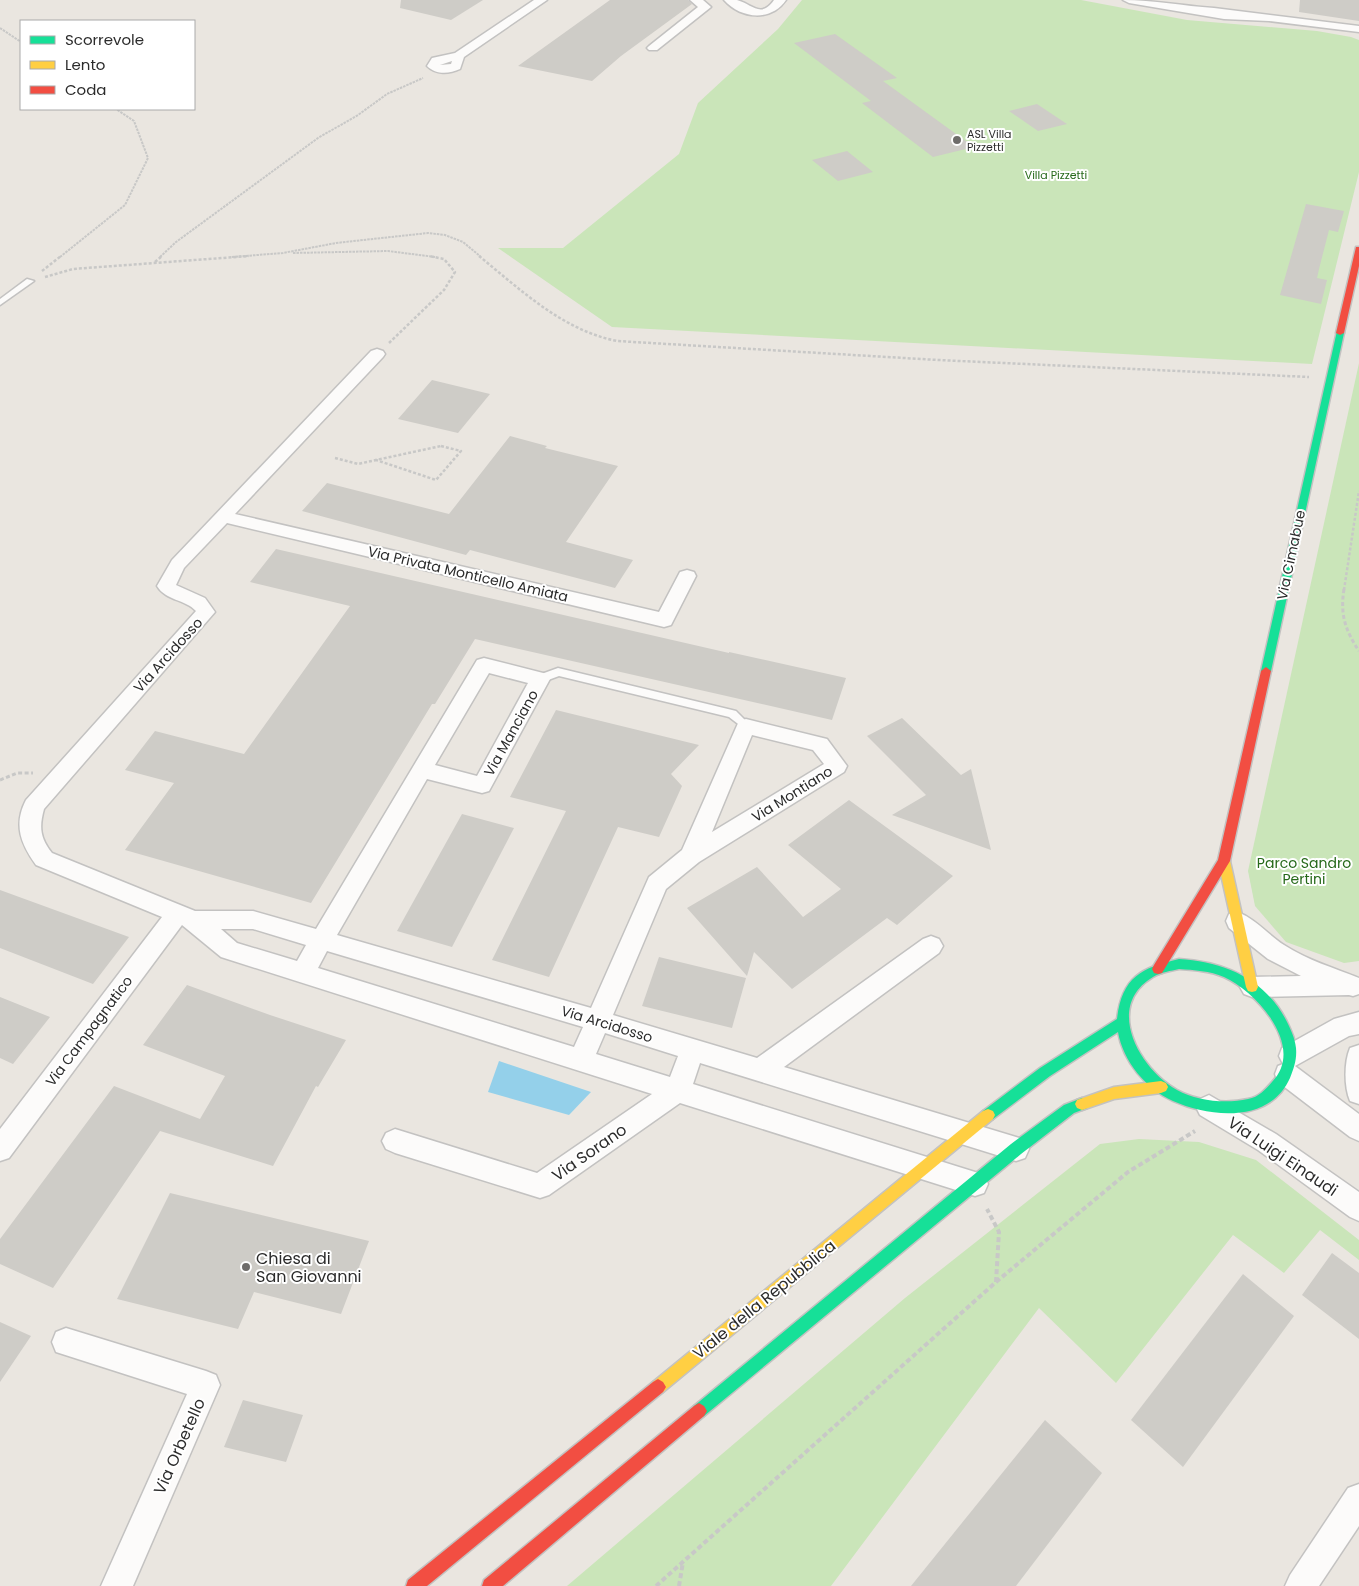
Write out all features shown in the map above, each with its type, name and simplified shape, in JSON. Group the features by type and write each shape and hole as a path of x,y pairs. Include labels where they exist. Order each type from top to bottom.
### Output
{"main road":[{"name":"Via Cimabue","path":"1158,969 1198,908 1224,861 1359,249"},
{"name":"Via Cimabue","path":"1224,861 1252,987"},
{"path":"1179,964 1203,966 1235,976 1252,987 1266,999 1279,1015 1288,1034 1289,1065 1280,1086 1266,1098 1247,1106 1231,1108 1206,1106 1193,1103 1161,1087 1144,1072 1124,1039 1121,1023 1122,1008 1128,994 1141,979 1158,969 1179,964"},
{"name":"Viale della Repubblica","path":"414,1586 927,1167 964,1132 1072,1052 1121,1023"},
{"path":"490,1586 832,1300 1016,1149 1069,1109 1114,1093 1161,1087"}],"street":[{"path":"442,69 436,68 433,63 459,55 541,0"},
{"path":"653,48 705,7 696,0"},
{"path":"730,0 739,7 761,12 772,9 780,0"},
{"path":"1130,0 1172,3 1190,10 1224,16 1268,18 1359,29"},
{"path":"1190,10 1216,6 1268,18"},
{"name":"Via Arcidosso","path":"377,354 178,564 166,586 170,591 198,602 204,606 206,612 34,806 28,827 35,847 44,859 186,917 230,950 927,1167 975,1184"},
{"name":"Via Privata Monticello Amiata","path":"223,517 664,620 687,576"},
{"name":"Via Manciano","path":"302,973 484,665 540,679 482,785 422,770"},
{"name":"Via Montiano","path":"581,1060 657,883 691,856 837,766 820,744 746,726 691,856"},
{"name":"Via Arcidosso","path":"186,917 253,920 599,1021 1016,1149"},
{"name":"Via Campagnatico","path":"4,1136 186,917"},
{"path":"1237,921 1276,952 1309,969 1356,986"},
{"path":"760,1070 931,946"},
{"path":"1252,987 1356,986"},
{"path":"1359,1023 1343,1027 1289,1065 1359,1129"},
{"path":"678,1090 693,1050"},
{"path":"1359,1056 1359,1093"},
{"name":"Via Sorano","path":"395,1141 540,1186 678,1090"},
{"name":"Via Luigi Einaudi","path":"1206,1106 1267,1142 1359,1208"},
{"name":"Via Orbetello","path":"66,1342 206,1385 117,1586"},
{"path":"1301,1586 1359,1500"}],"lane":[{"path":"0,304 30,281"},
{"path":"540,679 558,672 732,714 746,726"}],"path":[{"path":"0,28 20,41"},
{"path":"155,262 176,242 318,138 358,116 387,94 442,69"},
{"path":"30,281 126,205 148,158 134,121 118,110"},
{"path":"283,253 346,242 428,233 445,235 463,242 537,304 579,329 597,337 617,341 938,360 1330,378"},
{"path":"30,281 73,269 283,253 388,251 422,254 444,259 455,272 444,290 377,354"},
{"path":"335,458 358,464 376,460 441,446 461,450 436,480 376,460"},
{"path":"1359,491 1342,602 1347,633 1359,651"},
{"path":"656,1586 996,1282 1128,1172 1196,1131"},
{"path":"987,1209 999,1232 996,1282"},
{"path":"679,1586 683,1561"}],"green space":[{"name":"Villa Pizzetti","path":"802,0 1081,0 1187,20 1317,31 1359,40 1359,172 1312,364 612,327 498,248 563,248 679,154 698,103 778,29"},
{"name":"Parco Sandro Pertini","path":"1359,363 1359,961 1344,963 1286,942 1255,906 1248,871"},
{"path":"1139,1139 1199,1142 1256,1160 1359,1240 1359,1260 1320,1230 1284,1273 1233,1235 1116,1383 1039,1308 831,1586 567,1586 905,1298 1100,1144"}],"water":[{"path":"499,1061 591,1092 569,1115 488,1092"}],"building":[{"path":"401,0 483,0 451,20 400,8"},
{"path":"610,0 688,0 692,4 621,56 592,81 518,66"},
{"path":"1300,0 1359,0 1359,21 1299,12"},
{"path":"835,34 897,78 883,81 974,147 933,157 862,103 871,101 794,43"},
{"path":"1037,104 1067,124 1038,131 1009,111"},
{"path":"847,151 873,172 838,181 812,160"},
{"path":"1306,204 1344,211 1338,232 1329,230 1319,269 1317,278 1327,280 1321,304 1280,295"},
{"path":"432,380 490,394 458,433 398,419"},
{"path":"510,436 547,446 545,448 618,466 566,542 633,560 615,588 470,550 466,555 302,511 327,483 449,514"},
{"path":"276,549 846,678 832,720 475,639 435,704 432,704 311,903 125,850 174,783 125,770 155,731 244,754 350,606 250,582"},
{"path":"556,710 699,745 671,774 682,786 659,837 618,827 549,977 492,960 566,811 510,797"},
{"path":"902,718 961,775 971,769 991,850 892,815 926,795 867,736"},
{"path":"849,800 953,876 897,925 887,918 792,989 754,952 747,976 687,908 757,867 803,917 841,889 788,845"},
{"path":"462,814 514,828 452,947 397,931"},
{"path":"0,890 129,937 93,984 0,948"},
{"path":"659,957 746,978 732,1028 642,1006"},
{"path":"187,985 346,1040 318,1087 316,1086 273,1166 160,1131 53,1288 0,1264 0,1239 114,1086 200,1119 225,1076 143,1045"},
{"path":"0,997 50,1017 13,1064 0,1058"},
{"name":"Chiesa di San Giovanni","path":"170,1193 369,1241 341,1314 254,1292 238,1329 117,1299"},
{"path":"1332,1253 1359,1273 1359,1339 1302,1295"},
{"path":"1243,1274 1294,1316 1183,1467 1131,1420"},
{"path":"0,1322 31,1336 0,1382"},
{"path":"243,1400 303,1415 286,1462 224,1447"},
{"path":"1045,1420 1102,1473 1016,1586 911,1586"}],"traffic: fast":[{"path":"1266,671 1340,333"},
{"path":"1179,964 1214,969 1234,976 1250,986 1276,1014 1285,1031 1289,1048 1289,1065 1281,1082 1263,1100 1237,1107 1213,1106 1185,1100 1157,1084 1133,1055 1126,1038 1123,1021 1125,1004 1133,988 1147,974 1179,964"},
{"path":"988,1115 1045,1072 1121,1023"},
{"path":"699,1411 1016,1149 1069,1109 1082,1104"}],"traffic: slow":[{"path":"1224,861 1252,987"},
{"path":"1082,1104 1114,1093 1161,1087"},
{"path":"658,1387 988,1115"}],"traffic: jam":[{"path":"1340,333 1359,249"},
{"path":"1158,969 1224,861 1266,671"},
{"path":"414,1586 658,1387"},
{"path":"490,1586 699,1411"}],"place":[{"name":"ASL Villa Pizzetti","path":"957,140"},
{"name":"Chiesa di San Giovanni","path":"246,1267"}]}
